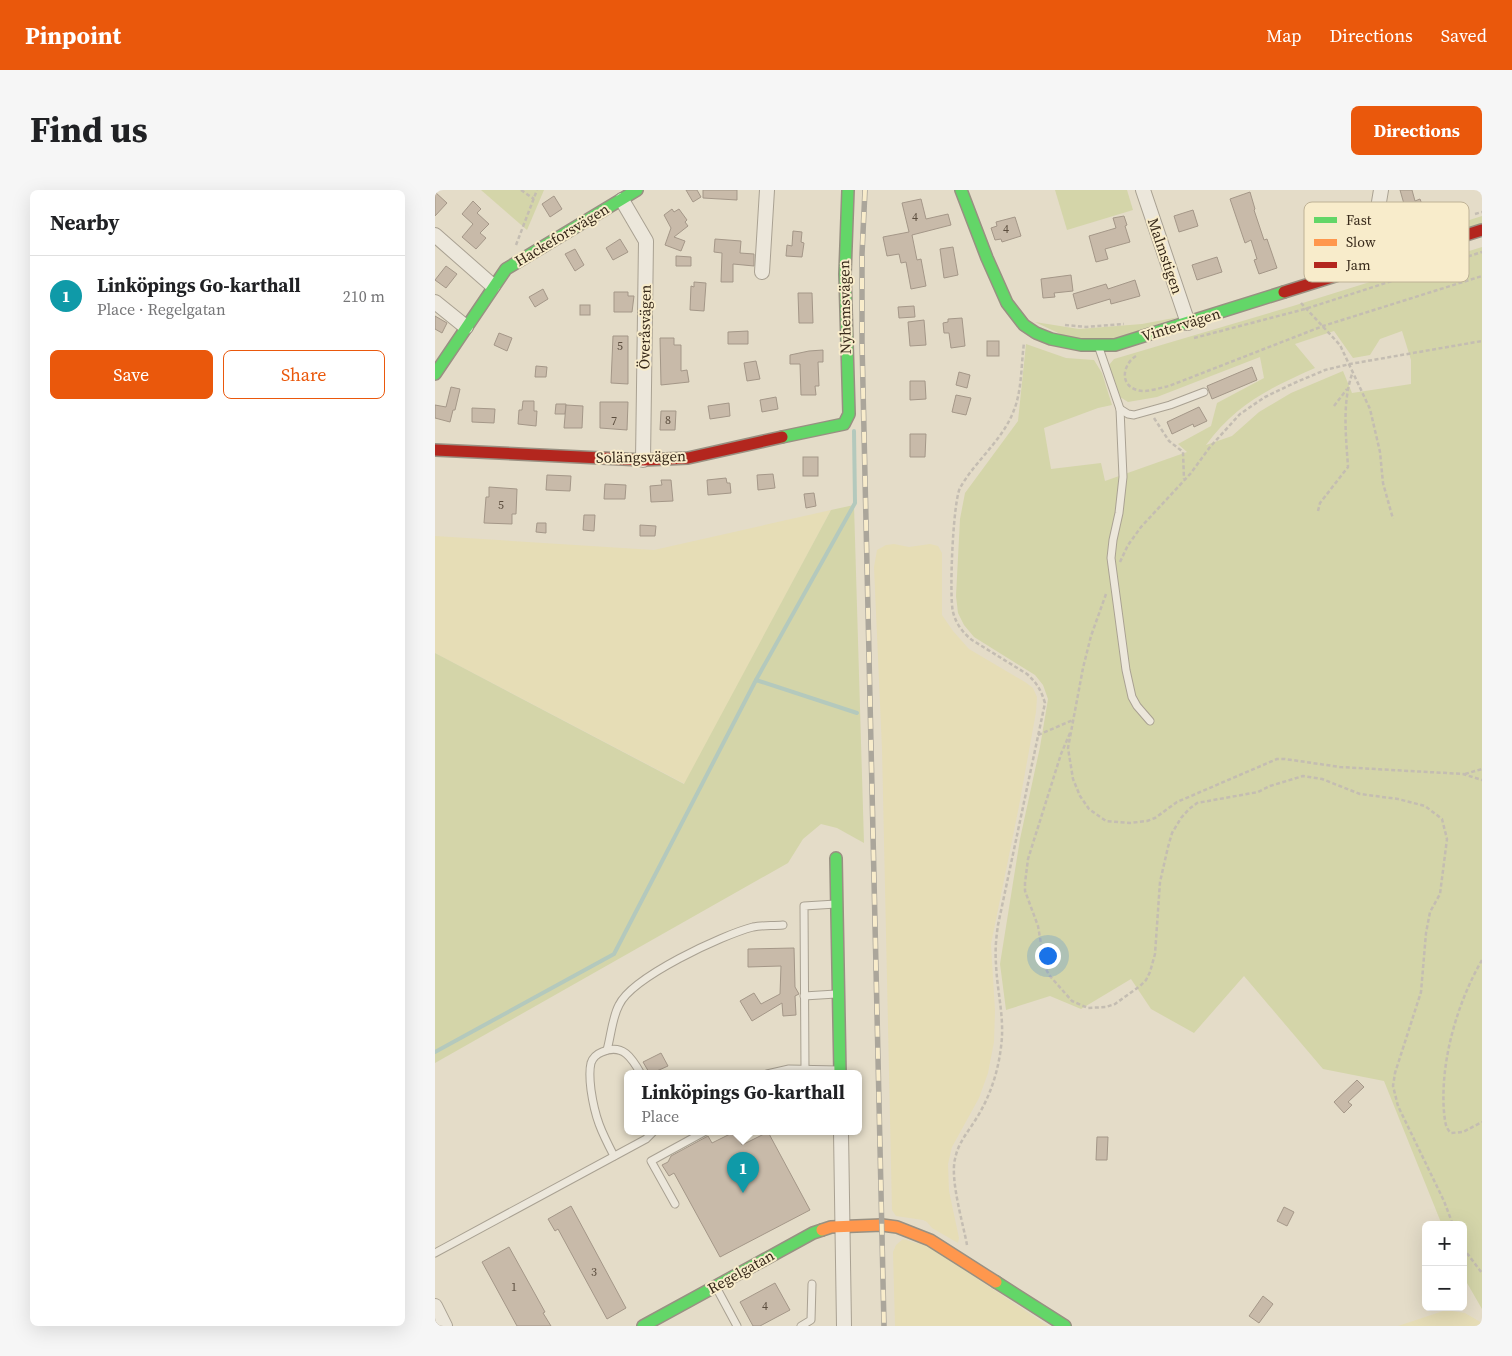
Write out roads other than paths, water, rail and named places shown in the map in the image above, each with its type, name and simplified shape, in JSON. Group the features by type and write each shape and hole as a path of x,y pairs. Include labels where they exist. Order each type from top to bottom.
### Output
{"street":[{"name":"Hackeforsvägen","path":"435,374 506,269 637,190"},
{"path":"762,272 767,190"},
{"name":"Nyhemsvägen","path":"844,424 849,414 844,290 845,225 848,190"},
{"name":"Vintervägen","path":"961,190 1001,291 1011,310 1027,327 1046,338 1059,342 1099,347 1115,344 1319,282"},
{"name":"Malmstigen","path":"1143,190 1188,323"},
{"name":"Överåsvägen","path":"622,200 646,241 643,460"},
{"name":"Vintervägen","path":"1469,234 1482,230"},
{"path":"435,234 493,286"},
{"path":"435,302 467,328"},
{"name":"Solängsvägen","path":"435,450 643,460 688,458 815,432 844,424"},
{"path":"836,858 840,1070"},
{"path":"841,1135 844,1326"},
{"name":"Regelgatan","path":"643,1326 662,1319 715,1286 813,1233 831,1228 882,1225 897,1227 930,1240 1065,1326"},
{"path":"435,1306 445,1326"}],"lane":[{"path":"1099,347 1120,409 1123,477 1111,558 1126,670 1132,697 1137,706 1150,720"},
{"path":"1120,409 1134,415 1204,392"},
{"path":"805,1069 804,906 836,904"},
{"path":"607,1050 619,1005 631,990 660,970 717,940 753,927 783,925"},
{"path":"804,996 838,994"},
{"path":"615,1156 603,1135 595,1113 590,1079 591,1063 596,1055 607,1050 617,1049 626,1054 639,1070"},
{"path":"785,1070 817,1070"},
{"path":"435,1253 646,1139 650,1135"},
{"path":"675,1204 651,1161 699,1135"},
{"path":"801,1326 811,1320 812,1284"},
{"path":"715,1286 737,1326"}],"waterway":[{"path":"435,1052 614,954 756,680 855,503 854,431"},
{"path":"756,680 857,713"}],"railway":[{"path":"865,190 862,254 862,342 884,1326"}],"place":[{"name":"Linköpings Go-karthall","path":"743,1193"}]}
